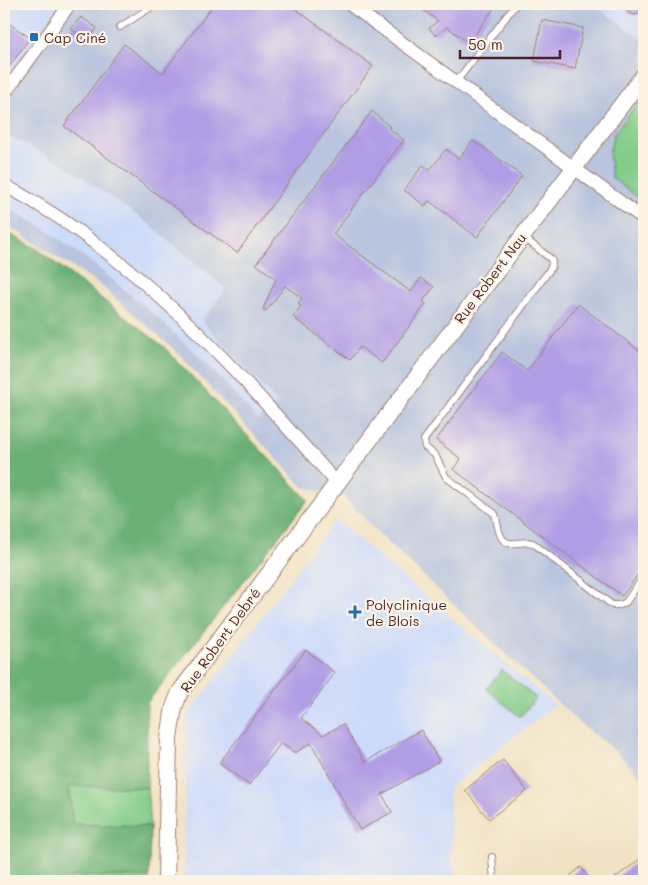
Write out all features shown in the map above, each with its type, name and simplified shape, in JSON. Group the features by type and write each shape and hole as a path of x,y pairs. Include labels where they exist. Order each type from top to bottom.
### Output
{"street":[{"path":"4,94 70,4"},
{"path":"349,4 644,219"},
{"name":"Rue Robert Nau","path":"337,482 644,75"},
{"path":"4,185 60,219 135,275 203,337 337,482"},
{"name":"Rue Robert Debré","path":"166,881 169,738 174,707 180,692 337,482"}],"lane":[{"path":"120,27 156,4"},
{"path":"456,82 516,4"},
{"path":"522,236 551,259 551,268 424,440 425,447 435,455 446,477 495,514 497,529 501,538 513,544 533,543 612,605 621,605 626,602 644,576"},
{"path":"492,857 494,881"}],"shaded area":[{"path":"4,4 63,4 24,52 4,85"},
{"path":"63,4 592,4 644,40 644,780 616,752 577,721 378,533 344,497 303,487 176,351 100,285 4,223 4,205 45,229 90,261 157,317 207,364 258,420 277,402 202,321 226,289 149,224 62,163 4,134 4,85 24,52"},
{"path":"592,4 644,4 644,40 643,41"},
{"path":"4,134 62,163 149,224 226,289 202,321 277,402 266,413 258,420 207,364 157,317 90,261 45,229 4,205"},
{"name":"Polyclinique de Blois","path":"335,520 555,705 449,788 452,862 458,881 184,881 186,717"}],"green space":[{"path":"644,95 644,202 612,178 609,153 614,134"},
{"path":"4,231 36,248 163,346 308,500 147,703 147,788 69,786 73,824 150,826 149,877 72,876 71,881 4,881"},
{"path":"502,670 536,698 520,717 486,689"},
{"path":"69,785 147,788 150,826 73,824"},
{"path":"72,876 149,877 149,881 71,881"}],"building":[{"path":"214,4 289,4 373,66 237,253 64,126 124,44 163,73"},
{"path":"415,4 488,4 494,8 469,43 447,27 436,36 429,28 438,21"},
{"path":"624,4 644,4 644,8 640,14 634,15 629,13"},
{"path":"81,17 97,28 88,41 71,29"},
{"path":"4,20 30,38 4,74"},
{"path":"542,20 583,28 575,69 534,61"},
{"path":"372,111 390,127 388,128 404,140 333,234 411,292 421,278 434,287 423,301 426,304 382,363 360,347 350,360 293,317 301,306 298,304 302,298 285,286 266,311 263,309 276,279 256,264"},
{"path":"472,141 522,176 477,237 429,201 425,206 404,190 423,165 430,170 446,149 459,159"},
{"path":"578,304 644,354 644,566 622,596 453,469 461,459 436,440 502,352 527,371"},
{"path":"306,650 335,673 301,718 323,735 343,724 365,762 421,730 439,761 382,794 392,812 360,830 311,743 295,753 281,743 249,785 219,763"},
{"path":"503,760 527,791 489,819 465,790"},
{"path":"644,856 644,881 611,881"},
{"path":"581,867 591,881 564,881"}],"place":[{"name":"Cap Ciné","path":"34,37"},
{"name":"Polyclinique de Blois","path":"355,612"}]}
